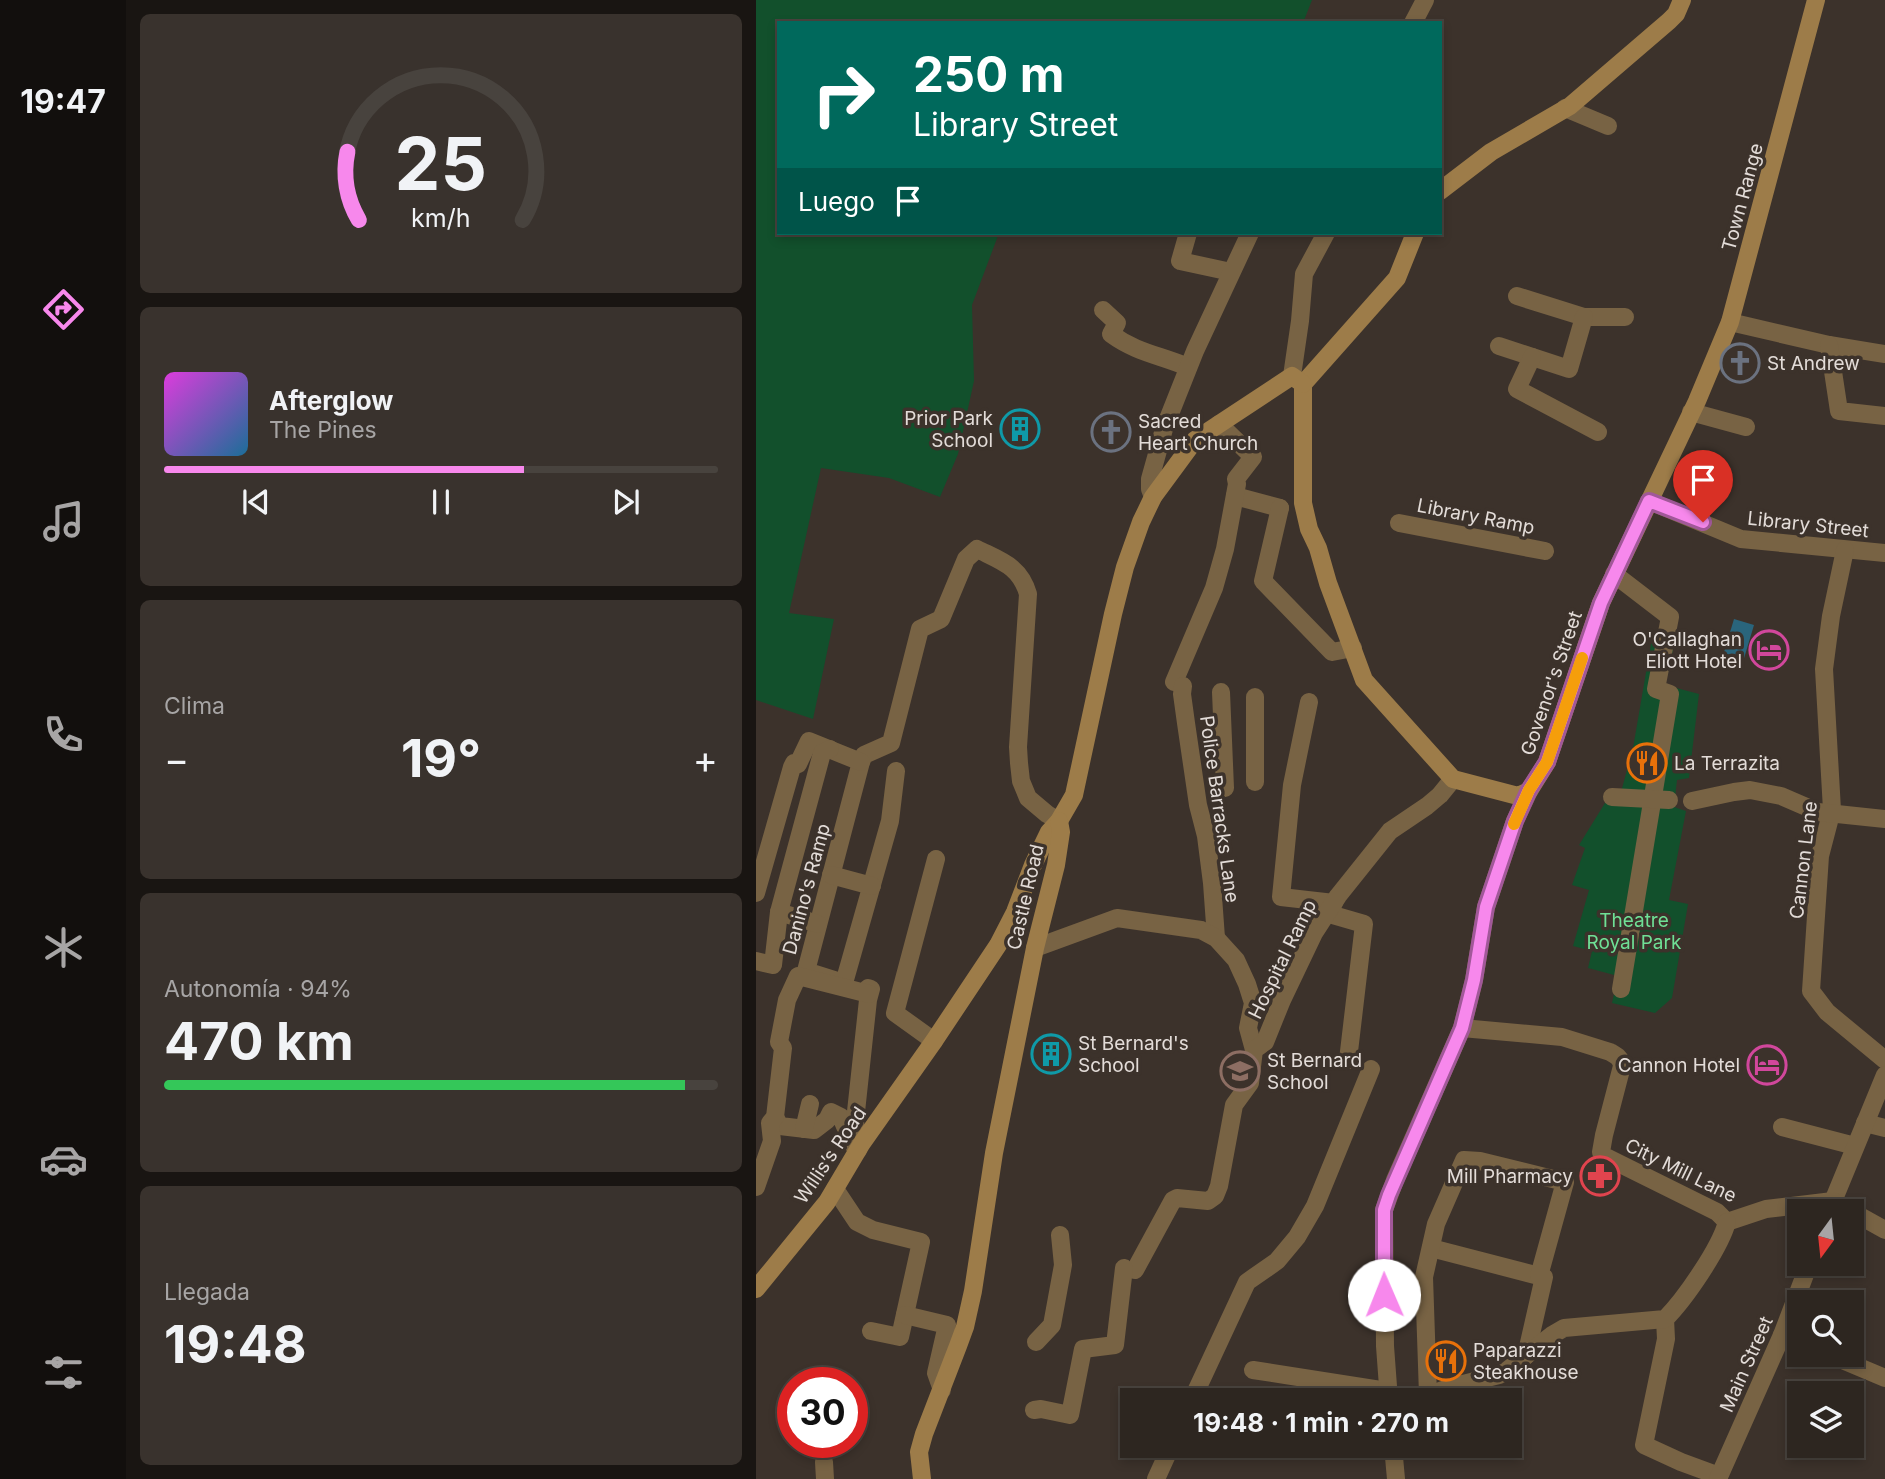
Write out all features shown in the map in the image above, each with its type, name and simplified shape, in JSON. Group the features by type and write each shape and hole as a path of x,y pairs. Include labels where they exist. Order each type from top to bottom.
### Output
{"street":[{"path":"1414,21 1425,0"},
{"path":"1442,189 1491,152 1565,108 1669,21 1676,14 1682,0"},
{"name":"Town Range","path":"1694,406 1730,322 1816,0"},
{"path":"1565,108 1608,126"},
{"path":"1187,235 1180,261 1231,272"},
{"path":"1153,497 1150,479 1164,429 1188,367 1249,235"},
{"path":"1325,235 1304,274 1297,380 1302,406 1303,503 1309,530 1318,548 1328,583 1364,680 1453,779 1518,796 1529,790"},
{"name":"Castle Road","path":"922,1469 924,1434 965,1327 971,1300 994,1153 1035,948 1056,865 1061,832 1059,821 1074,795 1113,614 1125,567 1141,522 1153,497 1195,440 1316,369 1397,278 1414,235"},
{"path":"1517,296 1584,317 1625,317"},
{"path":"1103,310 1117,323 1111,334 1122,342 1188,367"},
{"path":"1499,346 1569,369 1584,317"},
{"path":"1730,322 1885,355"},
{"path":"1829,345 1839,411 1885,416"},
{"path":"1532,357 1517,389 1598,432"},
{"path":"1694,406 1746,427"},
{"name":"Govenor's Street","path":"1388,1388 1384,1210 1462,1028 1474,980 1486,907 1515,821 1529,790 1547,762 1601,603 1694,406"},
{"path":"1219,424 1254,457 1236,479 1235,496 1280,508 1303,503"},
{"name":"Police Barracks Lane","path":"1216,938 1206,836 1198,805 1179,684 1214,588 1235,496"},
{"name":"Library Street","path":"1649,501 1741,539 1885,553"},
{"path":"1280,508 1263,581 1332,652 1353,648"},
{"name":"Library Ramp","path":"1399,523 1545,551"},
{"path":"756,893 793,763 798,764 809,741 862,759 891,743 920,629 940,619 965,559 977,549 1012,567 1024,582 1028,594 1018,747 1021,781 1028,798 1046,814 1059,821"},
{"name":"Cannon Lane","path":"1845,550 1831,616 1824,669 1832,792 1831,813 1820,856 1811,991 1827,1012 1885,1060"},
{"path":"1614,574 1670,617 1656,689 1670,694 1661,800 1621,989"},
{"path":"1221,692 1225,788"},
{"path":"1255,697 1255,782"},
{"path":"1308,702 1292,785 1281,897 1330,908 1364,924 1349,1060"},
{"path":"756,963 773,965 779,912 822,753 830,749"},
{"name":"Danino's Ramp","path":"849,966 844,983 806,971 862,759"},
{"path":"854,1158 855,1121 871,989 851,983 855,970 849,966 890,821 896,771"},
{"name":"Hospital Ramp","path":"1034,1410 1070,1415 1083,1349 1115,1345 1130,1269 1173,1200 1177,1198 1208,1201 1215,1196 1221,1181 1234,1105 1250,1083 1254,1050 1265,1042 1298,965 1330,908 1390,831 1433,801 1453,779"},
{"path":"1692,801 1750,790 1777,795 1818,812 1885,819"},
{"path":"1612,797 1661,800"},
{"name":"Willis’s Road","path":"756,1289 835,1189 998,945 1015,912 1038,854 1049,832 1059,821"},
{"path":"934,1041 895,1013 936,859"},
{"path":"831,875 872,886"},
{"path":"779,912 818,924"},
{"path":"1035,948 1117,918 1201,930 1216,938 1236,960 1253,1003 1248,1028 1254,1050"},
{"path":"756,1187 772,1141 770,1123 775,1117 783,1048 779,1042 787,1000 798,976 869,995"},
{"name":"City Mill Lane","path":"1462,1028 1562,1037 1618,1056 1622,1066 1601,1147 1604,1156 1717,1212 1727,1222 1766,1209 1787,1208"},
{"path":"1198,1388 1247,1282 1277,1261 1297,1237 1315,1206 1371,1069"},
{"path":"1834,1199 1885,1075"},
{"path":"804,1129 810,1104"},
{"path":"775,1117 780,1126 814,1130 827,1120 831,1112 841,1117 850,1138 848,1150 854,1158"},
{"path":"1865,1123 1885,1128"},
{"path":"1782,1127 1855,1146"},
{"path":"1422,1388 1424,1277 1436,1224 1464,1160 1480,1161 1565,1182 1539,1276"},
{"path":"835,1189 857,1222 873,1230 921,1242 900,1337 871,1331"},
{"path":"1864,1221 1885,1230"},
{"path":"1448,1388 1499,1375 1564,1328 1665,1319 1676,1308 1720,1242 1727,1222"},
{"path":"1036,1342 1052,1325 1063,1265 1060,1235"},
{"path":"1431,1248 1544,1277 1526,1356"},
{"path":"905,1315 947,1325 936,1373 942,1390"},
{"path":"1665,1319 1666,1339 1644,1445 1718,1478"},
{"name":"Main Street","path":"1718,1478 1787,1347"},
{"path":"1859,1367 1885,1378"},
{"path":"1253,1370 1346,1388"},
{"path":"1156,1479 1166,1458"},
{"path":"1394,1458 1395,1479"}],"green space":[{"path":"756,0 1312,0 1304,21 777,21 777,235 998,235 972,305 974,381 958,454 940,497 889,478 821,468 789,613 834,619 813,719 756,700"},
{"name":"Theatre Royal Park","path":"1653,632 1676,637 1665,685 1699,694 1689,778 1677,780 1674,807 1686,811 1669,900 1688,904 1672,998 1655,1013 1612,1003 1618,976 1588,968 1592,951 1573,946 1589,890 1572,885 1585,848 1579,845 1605,803 1618,803 1633,748"}],"water":[{"path":"1734,619 1754,625 1742,665 1722,659"}],"slow traffic":[{"path":"1514,824 1529,790 1547,762 1582,658"}],"place":[{"name":"St Andrew","path":"1740,363"},
{"name":"Prior Park School","path":"1020,429"},
{"name":"Sacred Heart Church","path":"1111,432"},
{"name":"O'Callaghan Eliott Hotel","path":"1769,650"},
{"name":"La Terrazita","path":"1647,763"},
{"name":"St Bernard's School","path":"1051,1054"},
{"name":"Cannon Hotel","path":"1767,1065"},
{"name":"St Bernard School","path":"1240,1071"},
{"name":"Mill Pharmacy","path":"1600,1176"},
{"name":"Paparazzi Steakhouse","path":"1446,1361"}],"route":[{"path":"1384,1295 1384,1210 1462,1028 1474,980 1486,907 1500,861 1529,790 1547,762 1601,603 1649,501 1703,522"}]}
